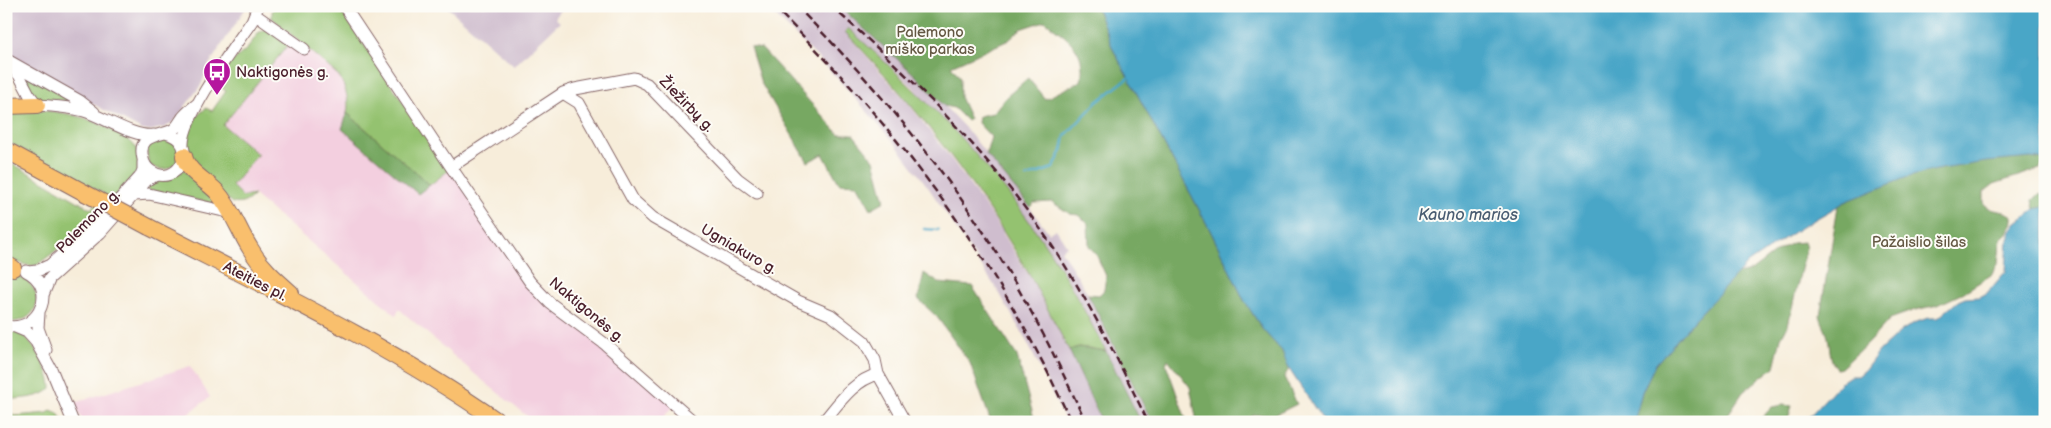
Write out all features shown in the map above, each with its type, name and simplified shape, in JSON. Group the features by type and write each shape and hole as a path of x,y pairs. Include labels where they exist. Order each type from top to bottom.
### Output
{"highway":[{"path":"6,106 37,104"},
{"name":"Ateities pl.","path":"6,150 14,159 312,310 413,366 498,422"},
{"path":"183,151 188,167 216,192 232,213 250,250 259,262 312,310"}],"street":[{"path":"118,126 140,145 143,157 150,170 160,175 168,175 176,171 182,165 182,135 197,104 257,12 266,6"},
{"name":"Naktigonės g.","path":"344,6 530,282 550,303 605,344 694,422"},
{"path":"257,12 304,49"},
{"path":"6,61 18,65 80,101 101,117 118,126 148,136 173,130 184,115 197,104"},
{"path":"6,61 19,75 28,94 37,104 74,109 101,117"},
{"name":"Žiežirbų g.","path":"451,167 563,93 634,78 647,84 738,179 758,193"},
{"name":"Ugniakuro g.","path":"563,93 579,103 633,200 641,209 653,218 798,301 831,315 864,341 875,360 878,374 904,422"},
{"path":"143,157 146,142 160,134 176,137 183,151"},
{"name":"Palemono g.","path":"13,268 37,271 50,265 98,223 140,177 143,170 143,157"},
{"name":"Palemono g.","path":"39,313 50,278 100,233 152,177 160,175"},
{"path":"135,195 149,194 232,213"},
{"path":"13,268 39,282 44,295"},
{"path":"11,326 29,323 39,313"},
{"path":"39,313 38,328 72,422"},
{"path":"11,326 22,328 32,336 52,371"},
{"path":"823,422 855,386 867,377 878,374"}],"shaded area":[{"path":"6,6 247,6 208,66 201,85 175,120 166,127 148,131 142,130 91,103 6,54"},
{"path":"446,6 564,6 555,18 560,22 514,66"},
{"path":"766,6 839,6 917,77 966,129 1049,233 1056,229 1067,246 1061,250 1088,294 1152,422 1141,422 1068,280 913,87 848,28 845,32 908,103 952,160 994,219 1033,282 1069,350 1102,422 1066,422 1028,344 1000,294 928,187 897,146 864,108 826,66"},
{"path":"293,37 339,76 346,88 348,108 343,130 418,194 449,170 531,279 676,403 659,422 534,422 399,309 396,315 253,194 243,197 232,186 223,125"},
{"path":"190,366 210,397 178,422 83,422 74,403"}],"green space":[{"path":"276,6 338,6 449,170 430,185 347,113 348,103 339,76 272,18 272,11"},
{"name":"Palemono miško parkas","path":"839,6 1096,6 1113,49 1210,230 1244,300 1263,330 1282,351 1289,369 1284,377 1297,404 1275,415 1254,415 1245,422 1197,422 1190,387 1168,359 1166,364 1187,422 1152,422 1088,294 1099,295 1104,290 1106,276 1096,254 1089,246 1088,224 1079,215 1070,214 1052,202 1034,203 1030,207 986,154 991,137 978,123 979,116 993,113 1005,98 1028,78 1045,99 1081,81 1081,60 1074,45 1068,39 1045,21 1021,29 1009,40 951,66 960,77 960,97 970,119 967,121 954,108 944,106 917,77"},
{"path":"848,28 931,106 1006,190 1058,264 1106,351 1079,347 1069,350 1034,283 994,217 923,120 845,32"},
{"path":"266,29 288,45 223,125 258,154 232,186 243,197 254,195 239,204 232,203 191,166 185,133 198,115 206,108 212,111 226,91 220,87 228,65 248,48 258,33"},
{"path":"750,47 762,49 839,134 853,134 874,160 885,201 871,209 857,184 839,183 823,154 808,162 761,83"},
{"path":"16,66 77,104 59,100 37,101"},
{"path":"6,108 61,113 98,123 130,141 139,156 138,171 95,221 37,265 30,266 6,259 6,162 15,165 91,209 104,194 6,141"},
{"path":"347,113 430,185 418,194 342,129"},
{"path":"158,136 175,141 179,152 176,163 166,169 149,165 146,148"},
{"name":"Pažaislio šilas","path":"2031,158 2045,160 2040,169 1994,184 1984,192 1984,204 1991,209 2013,216 2013,223 2010,229 2001,238 1998,262 1991,275 1961,294 1938,305 1915,310 1890,319 1867,344 1841,368 1837,369 1832,361 1828,338 1820,315 1838,206 1883,185 1931,171 1981,162"},
{"path":"182,168 225,206 143,189"},
{"path":"2040,193 2045,196 2045,207 2035,209 2033,200"},
{"path":"1804,242 1806,248 1788,325 1781,338 1774,367 1743,392 1723,422 1634,422 1642,392 1655,365 1737,274 1751,271 1777,251 1792,243"},
{"path":"924,273 939,283 972,286 1017,356 1035,422 991,422 970,363 937,317 918,299"},
{"path":"16,275 25,279 31,285 35,292 36,306 26,318 17,321 6,321 6,276"},
{"path":"6,330 18,331 35,348 48,373 51,388 47,392 36,396 6,400"},
{"path":"1079,347 1106,351 1141,422 1102,422 1069,350"},
{"path":"1792,406 1787,422 1758,422 1772,407"},
{"path":"51,410 58,413 63,422 6,422 6,414 11,413 15,416 48,413"}],"water":[{"name":"Kauno marios","path":"1096,6 2045,6 2045,160 2031,158 1986,162 1935,170 1905,178 1845,202 1800,228 1748,263 1655,365 1642,392 1634,422 1324,422 1289,369 1282,351 1263,330 1244,300 1210,230 1113,49"},
{"path":"2045,207 2045,422 1804,422 1841,382 1850,376 1858,376 1865,370 1879,351 1901,331 1914,323 1928,318 1938,318 1958,301 1965,298 1979,297 1987,293 2006,271 2008,239 2011,231 2016,224 2035,209"}],"waterway":[{"path":"1027,177 1053,168 1062,151 1065,136 1097,102 1128,78"},
{"path":"924,229 938,230"}],"railway":[{"path":"773,6 819,52 862,100 942,200 979,252 1012,307 1043,363 1071,422"},
{"path":"796,6 829,39 891,108 949,182 1001,259 1056,360 1086,422"},
{"path":"831,6 926,95 986,159 1013,193 1076,283 1148,422"}],"place":[{"name":"Naktigonės g.","path":"217,96"}]}
